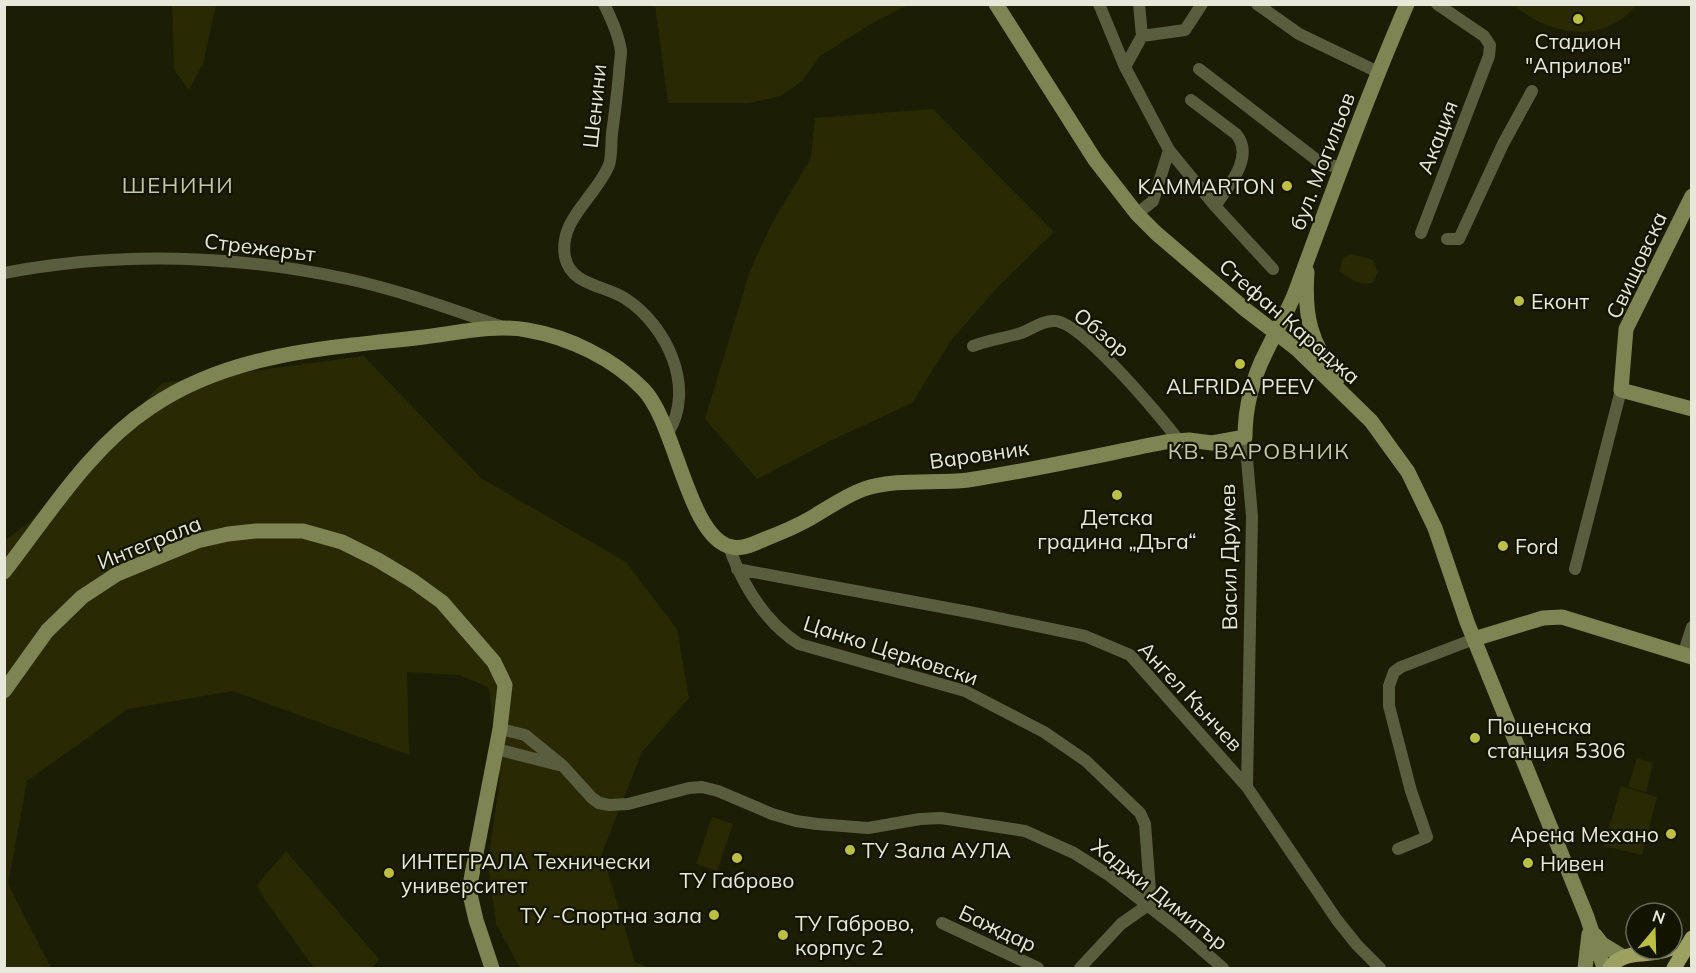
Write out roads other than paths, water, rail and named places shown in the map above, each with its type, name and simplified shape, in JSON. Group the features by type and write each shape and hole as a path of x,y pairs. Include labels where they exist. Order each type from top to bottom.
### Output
{"main road":[{"path":"1674,969 1691,940"},
{"path":"1679,969 1691,940"},
{"path":"1610,969 1624,960"}],"street":[{"name":"Шенини","path":"604,4 611,17 621,52 609,164 571,224 565,238 565,253 571,272 585,282 631,302 653,325 668,347 676,364 679,398 676,421 668,434"},
{"path":"1100,4 1125,67 1169,150 1215,206 1272,269"},
{"path":"1125,67 1142,36 1139,4"},
{"path":"1142,36 1185,30 1202,4"},
{"path":"1257,4 1299,34 1378,72"},
{"name":"бул. Могильов","path":"1277,333 1294,296 1341,167 1407,4"},
{"name":"Акация","path":"1421,233 1489,56 1490,45 1484,36 1437,4"},
{"name":"Стефан Караджа","path":"997,5 1095,160 1137,214 1246,310 1297,349 1371,421 1408,472 1435,528 1474,639 1589,925 1604,969"},
{"path":"1199,69 1322,164 1341,167"},
{"path":"1447,239 1459,239 1503,144 1532,91"},
{"path":"1191,100 1236,134 1245,149 1229,186 1215,206"},
{"path":"1137,214 1153,201 1169,150"},
{"name":"Свищовска","path":"1621,390 1626,329 1692,196"},
{"path":"1308,256 1306,306 1313,338 1324,360 1371,421"},
{"name":"Стрежерът","path":"4,273 76,262 121,259 192,258 260,264 348,279 410,296 504,328"},
{"name":"Обзор","path":"972,346 1021,333 1048,322 1060,322 1085,339 1127,378 1179,441"},
{"path":"4,572 88,462 134,419 171,394 208,377 252,362 303,351 504,328 526,330 560,339 602,357 619,368 653,399 700,516 714,538 729,547"},
{"name":"Васил Друмев","path":"1247,787 1252,516 1245,414 1266,351 1277,333"},
{"path":"1575,569 1621,390 1692,409"},
{"name":"Варовник","path":"729,547 747,546 780,533 848,496 866,489 904,483 967,480 1165,442 1189,440 1207,444 1245,437"},
{"name":"Интеграла","path":"4,691 47,631 82,597 117,574 197,541 247,532 303,531 342,542 378,560 442,602 494,662 505,685 500,729 470,890 476,920 492,969"},
{"name":"Цанко Церковски","path":"729,547 748,591 786,636 799,644 965,690 1044,732 1086,761 1140,813 1145,824 1150,891 1148,905"},
{"name":"Ангел Кънчев","path":"737,569 974,613 1099,640 1130,655 1247,787 1337,920 1380,969"},
{"path":"1398,849 1427,837 1410,791 1389,705 1389,686 1394,672 1401,667 1474,639 1543,618 1562,617 1687,656 1692,627"},
{"name":"Хаджи Димитър","path":"500,729 525,735 563,766 592,798 599,803 609,805 628,804 689,788 702,787 718,791 796,822 868,828 920,819 941,818 1024,831 1074,853 1148,905 1223,969"},
{"path":"496,749 563,766"},
{"path":"1080,969 1121,924 1148,905"},
{"name":"Баждар","path":"942,923 1038,969"},
{"path":"1589,925 1602,944 1624,953"},
{"path":"1585,969 1589,925"}],"place":[{"name":"Стадион \"Априлов\"","path":"1578,19"},
{"name":"KAMMARTON","path":"1287,186"},
{"name":"Еконт","path":"1519,301"},
{"name":"ALFRIDA PEEV","path":"1240,364"},
{"name":"Детска градина „Дъга“","path":"1117,495"},
{"name":"Ford","path":"1503,546"},
{"name":"Пощенска станция 5306","path":"1475,738"},
{"name":"Арена Механо","path":"1671,834"},
{"name":"ТУ Зала АУЛА","path":"850,850"},
{"name":"ТУ Габрово","path":"737,858"},
{"name":"Нивен","path":"1528,863"},
{"name":"ИНТЕГРАЛА Технически университет","path":"389,873"},
{"name":"ТУ -Спортна зала","path":"714,915"},
{"name":"ТУ Габрово, корпус 2","path":"783,935"}],"district":[{"name":"ШЕНИНИ","path":"178,185"},
{"name":"КВ. ВАРОВНИК","path":"1259,451"}]}
